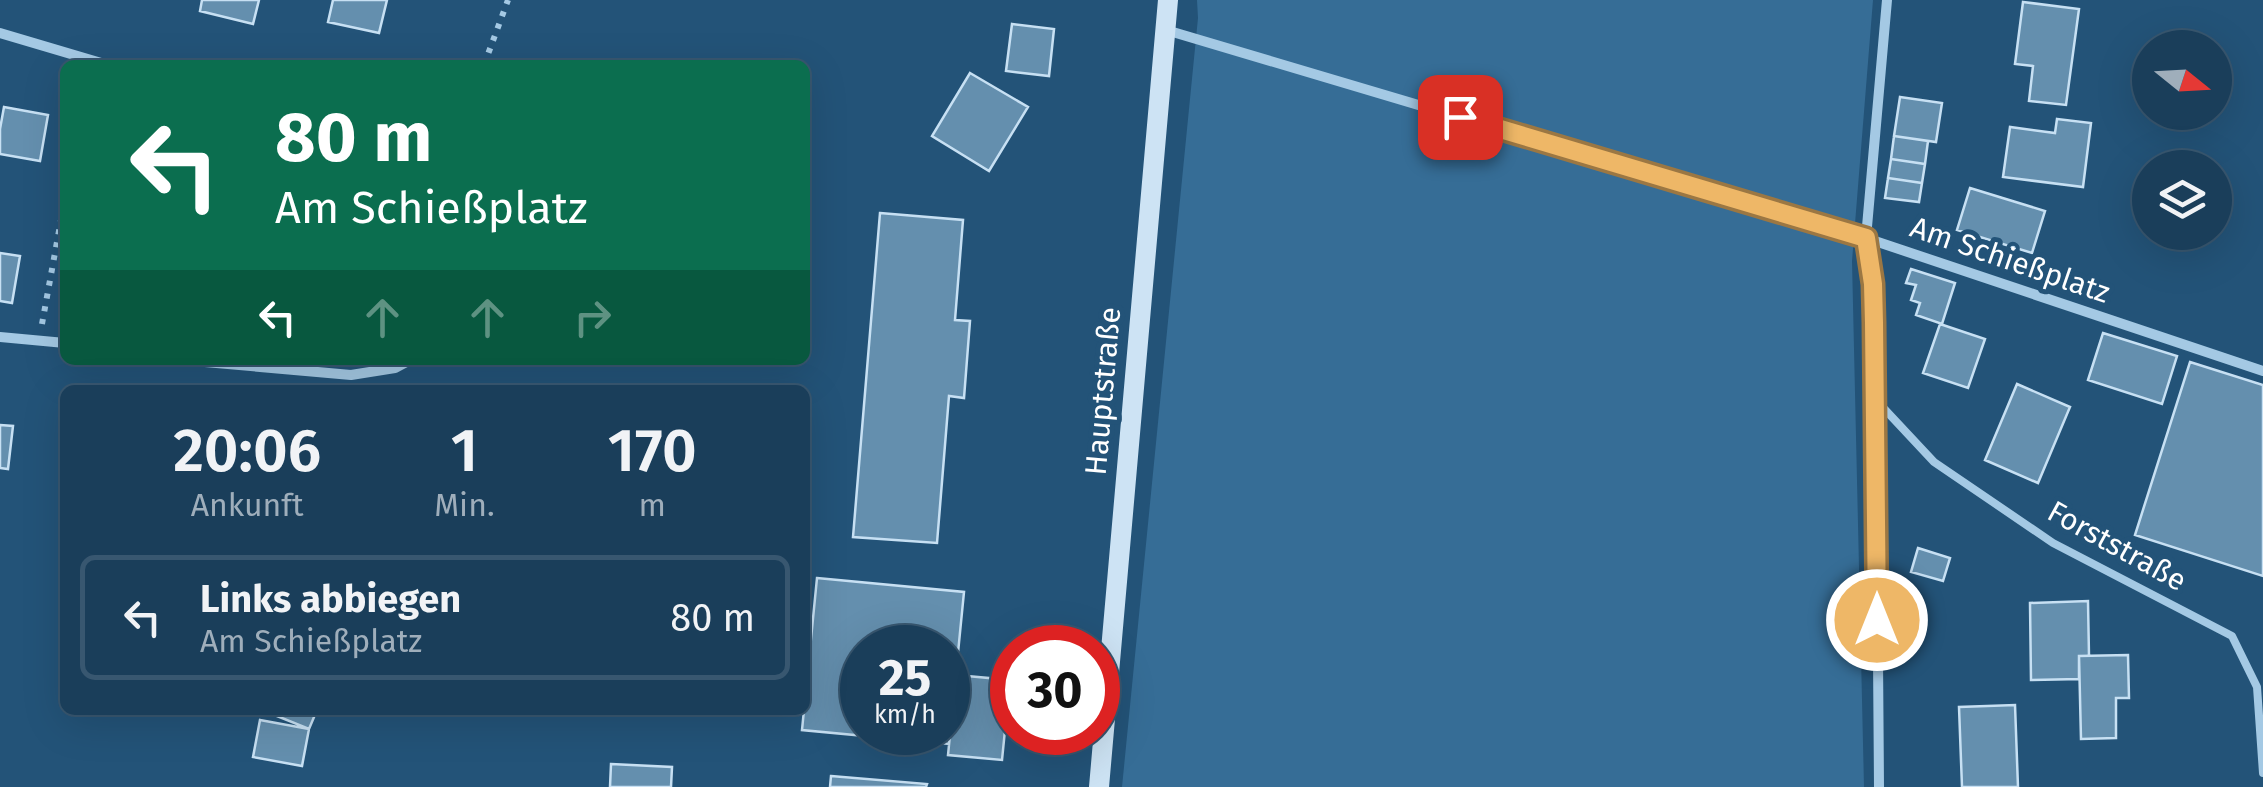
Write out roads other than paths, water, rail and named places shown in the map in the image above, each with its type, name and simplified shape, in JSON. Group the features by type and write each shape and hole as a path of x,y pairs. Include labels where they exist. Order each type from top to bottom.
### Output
{"main road":[{"name":"Hauptstraße","path":"1099,787 1168,0"}],"street":[{"path":"1879,787 1876,400 1873,284 1866,238 1887,0"},
{"name":"Am Schießplatz","path":"1165,30 1866,238 2263,371"},
{"path":"0,34 91,60"},
{"path":"0,337 60,342"},
{"path":"238,365 351,375 401,365"}],"lane":[{"name":"Forststraße","path":"1876,400 1934,462 2053,543 2232,636 2257,687 2263,773"}]}
